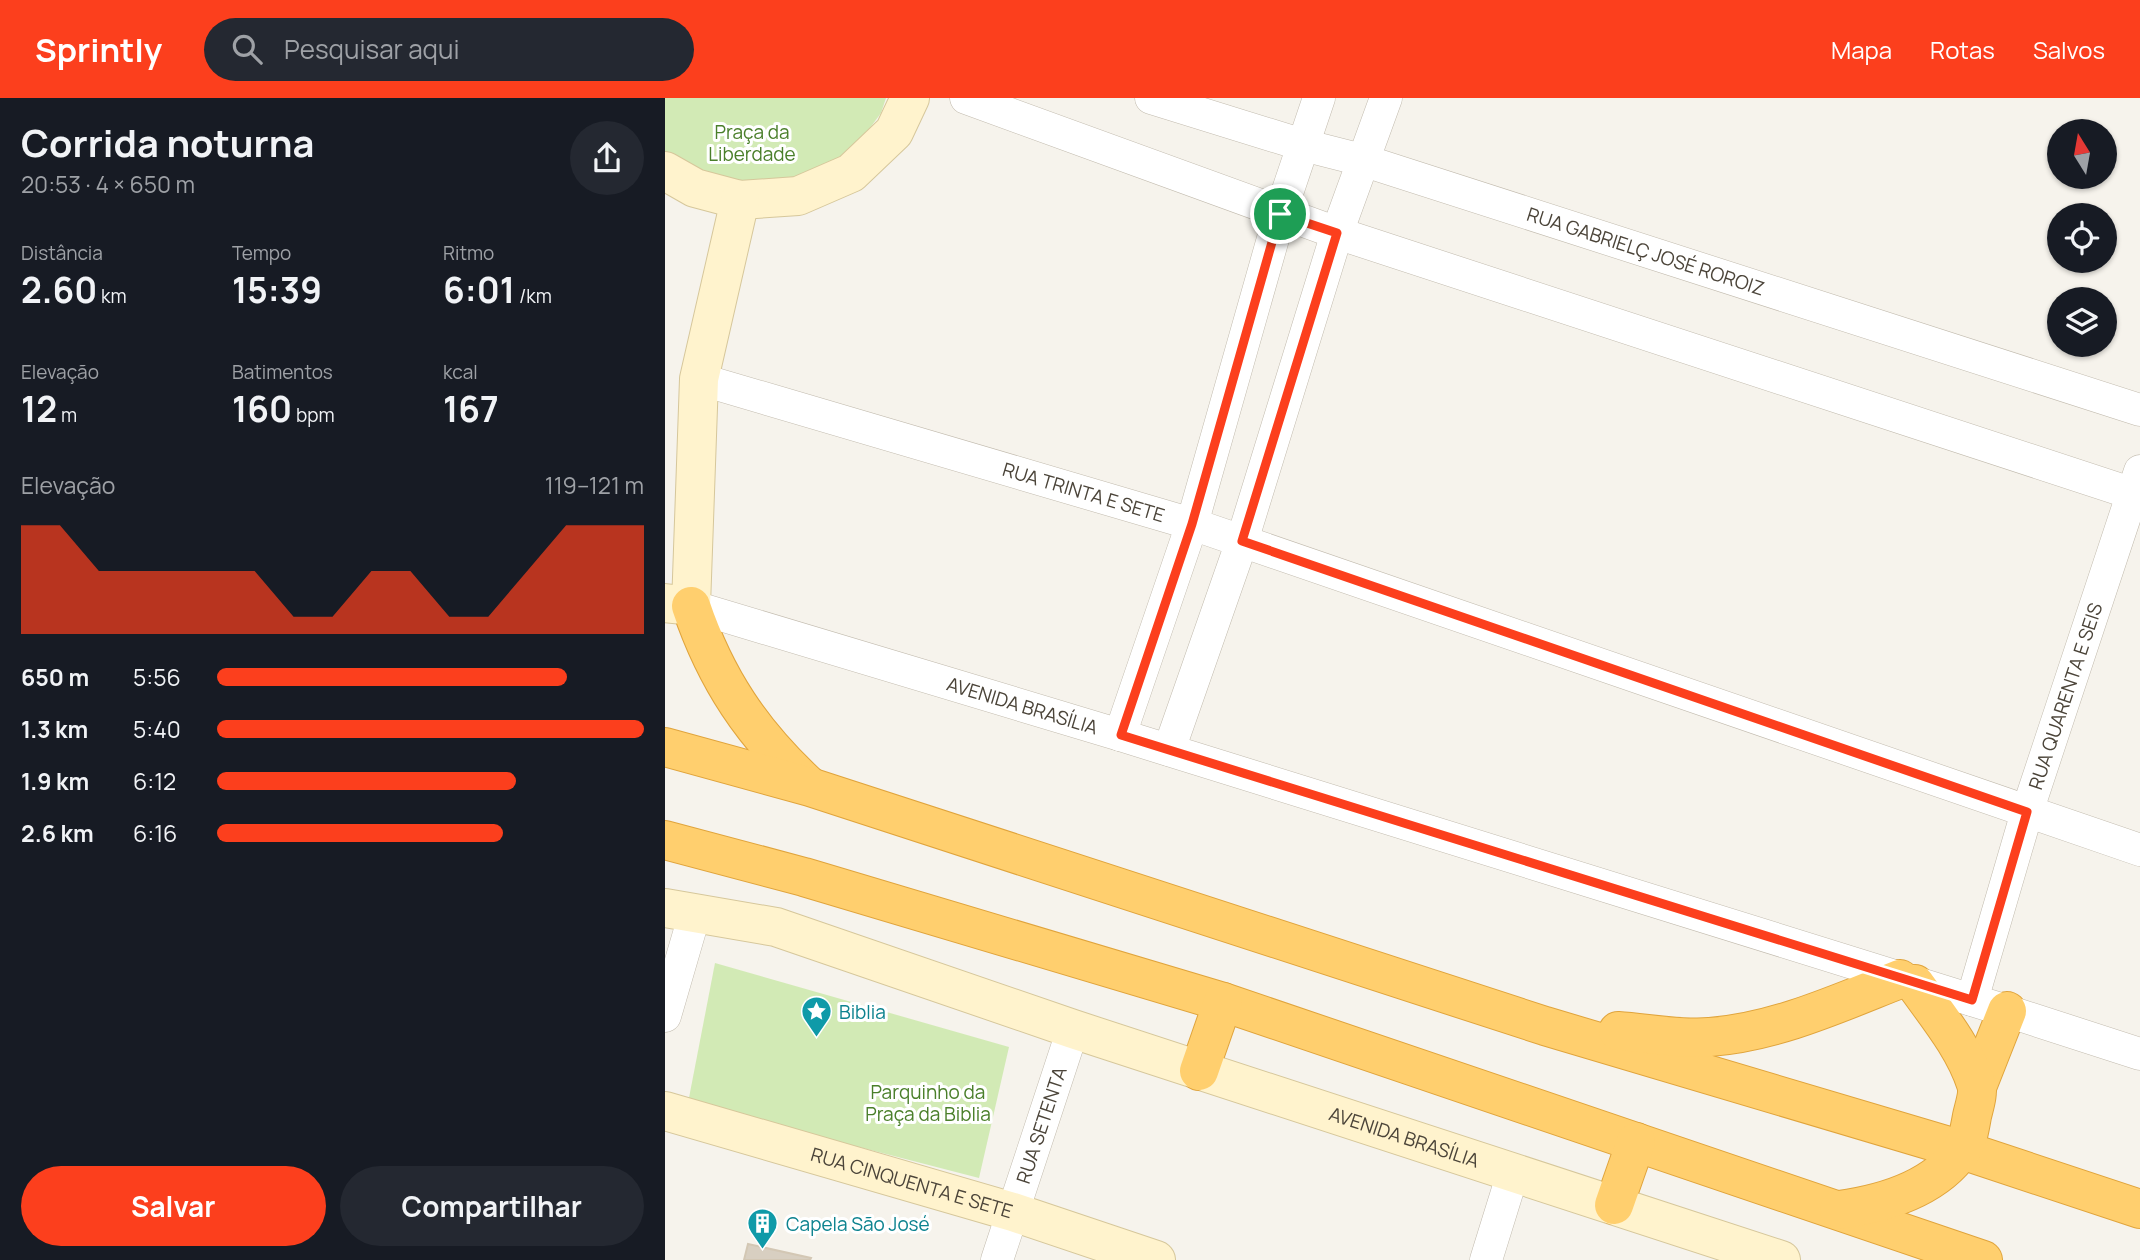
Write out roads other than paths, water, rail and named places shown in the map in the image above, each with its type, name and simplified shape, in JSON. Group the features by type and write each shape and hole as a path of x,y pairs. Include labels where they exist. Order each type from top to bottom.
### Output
{"highway":[{"path":"678,604 702,639 734,701 782,761 810,787"},
{"path":"665,747 810,787 1545,1026 1962,1150 2140,1209"},
{"path":"665,840 804,877 1223,1002 1983,1260"},
{"path":"1545,1026 1709,1038 1772,1026 1908,981 1953,1037 1977,1087"},
{"path":"1199,1070 1223,1002"},
{"path":"1836,1210 1863,1207 1912,1190 1938,1172 1962,1150 1970,1128 1990,1005"},
{"path":"1614,1205 1636,1142"}],"street":[{"path":"665,171 695,188 740,200 798,196 851,173 894,132 910,98"},
{"path":"966,98 1337,233 2137,487"},
{"name":"RUA GABRIELÇ JOSÉ ROROIZ","path":"1151,98 1303,145 1362,160 2140,410"},
{"path":"1121,735 1192,524 1280,214 1319,98"},
{"path":"1169,750 1242,541 1337,233 1386,98"},
{"path":"678,604 699,379 740,200"},
{"name":"RUA TRINTA E SETE","path":"699,379 1192,524 2140,850"},
{"name":"RUA QUARENTA E SEIS","path":"1990,1005 2027,812 2137,487"},
{"name":"AVENIDA BRASÍLIA","path":"678,604 1121,735 1990,1005 2140,1055"},
{"path":"665,1016 680,910"},
{"name":"AVENIDA BRASÍLIA","path":"680,910 776,926 1073,1030 1781,1260"},
{"name":"RUA SETENTA","path":"997,1260 1073,1030"},
{"name":"RUA CINQUENTA E SETE","path":"665,1111 1013,1212 1156,1260"},
{"path":"1486,1260 1513,1173"}],"place":[{"name":"Biblia","path":"816,1039"},
{"name":"Capela São José","path":"763,1251"}],"park label":[{"name":"Praça da Liberdade","path":"752,143"},
{"name":"Parquinho da Praça da Biblia","path":"928,1103"}]}
